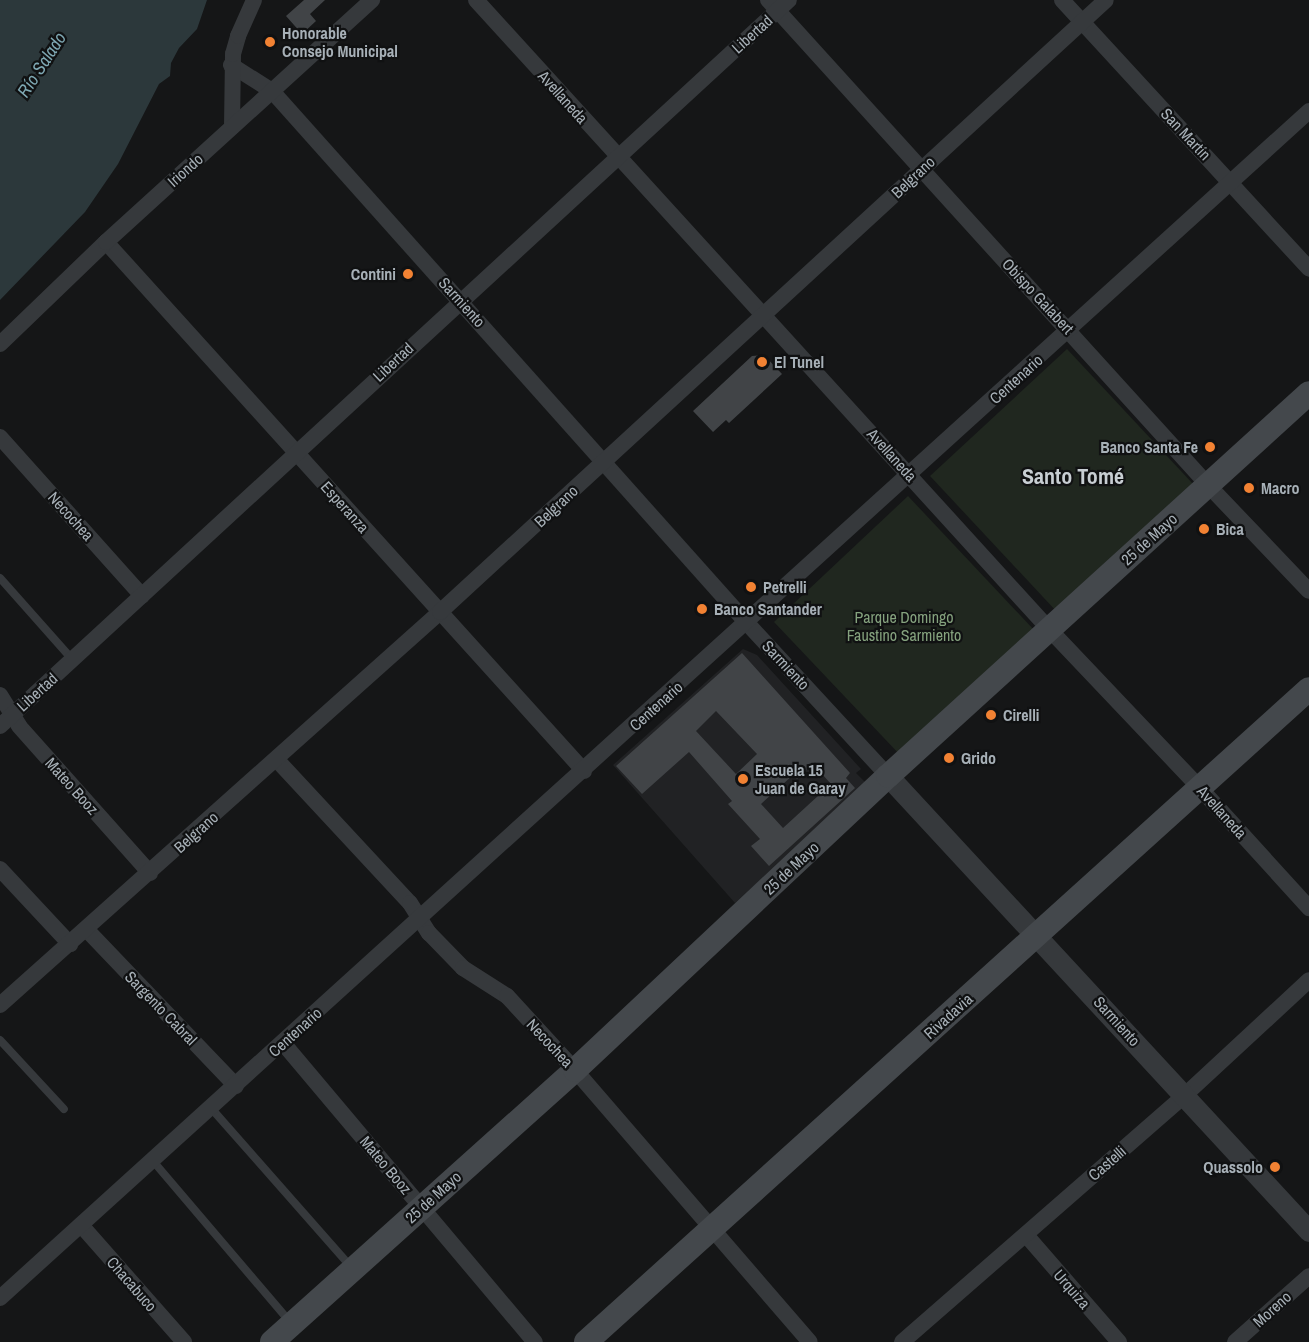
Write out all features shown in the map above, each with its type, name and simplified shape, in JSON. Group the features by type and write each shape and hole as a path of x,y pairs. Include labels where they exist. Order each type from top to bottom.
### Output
{"main road":[{"name":"25 de Mayo","path":"274,1342 575,1070 888,776 1309,393"},
{"name":"Rivadavia","path":"586,1342 1309,689"}],"street":[{"path":"232,127 231,64 238,36 254,0"},
{"name":"Iriondo","path":"0,344 106,242 372,0"},
{"name":"Avellaneda","path":"476,0 1049,630 1199,787 1309,908"},
{"name":"San Martín","path":"1062,0 1309,269"},
{"name":"Belgrano","path":"0,1005 440,612 1106,0"},
{"name":"Libertad","path":"0,726 617,156 778,4"},
{"name":"Obispo Galabert","path":"778,4 921,169 1070,330 1208,485 1309,591"},
{"name":"Sarmiento","path":"231,64 272,91 747,623 1039,935 1309,1231"},
{"name":"Centenario","path":"0,1298 584,771 1309,111"},
{"name":"Esperanza","path":"106,242 584,771"},
{"name":"Necochea","path":"0,437 142,596"},
{"name":"Mateo Booz","path":"0,695 14,713 19,726 150,873"},
{"name":"Necochea","path":"277,760 410,903 429,933 457,962 507,996 575,1070 810,1342"},
{"path":"0,869 70,944"},
{"name":"Sargento Cabral","path":"86,929 236,1086"},
{"name":"Castelli","path":"902,1342 1185,1095 1309,980"},
{"name":"Mateo Booz","path":"283,1043 536,1342"},
{"name":"Chacabuco","path":"81,1225 184,1342"},
{"name":"Urquiza","path":"1026,1235 1119,1342"},
{"name":"Moreno","path":"1235,1342 1309,1276"}],"lane":[{"path":"0,578 72,659"},
{"path":"0,1040 64,1109"},
{"path":"211,1108 353,1269"},
{"path":"153,1161 292,1324"}],"shaded area":[{"name":"Escuela 15 Juan de Garay","path":"743,649 757,655 861,769 856,773 867,784 735,903 613,765"}],"green space":[{"path":"1067,349 1194,485 1057,612 930,476"},
{"name":"Parque Domingo Faustino Sarmiento","path":"908,496 1035,631 901,756 774,622"}],"water":[{"name":"Río Salado","path":"0,0 207,0 197,29 179,48 171,63 170,76 159,84 118,164 85,212 0,300"}],"building":[{"path":"304,0 325,0 310,14 316,21 302,34 286,16"},
{"path":"764,355 782,374 729,423 726,420 713,432 693,411 752,356"},
{"path":"742,653 850,773 846,778 855,788 769,866 751,846 760,839 728,804 732,801 689,752 642,794 616,766","holes":["716,711 757,754 736,774 696,731","813,764 831,784 783,828 761,804 793,775 797,779"]}],"place":[{"name":"Honorable Consejo Municipal","path":"270,42"},
{"name":"Contini","path":"408,274"},
{"name":"El Tunel","path":"762,362"},
{"name":"Banco Santa Fe","path":"1210,447"},
{"name":"Macro","path":"1249,488"},
{"name":"Bica","path":"1204,529"},
{"name":"Petrelli","path":"751,587"},
{"name":"Banco Santander","path":"702,609"},
{"name":"Cirelli","path":"991,715"},
{"name":"Grido","path":"949,758"},
{"name":"Escuela 15 Juan de Garay","path":"743,779"},
{"name":"Quassolo","path":"1275,1167"}],"district":[{"name":"Santo Tomé","path":"1073,477"}]}
